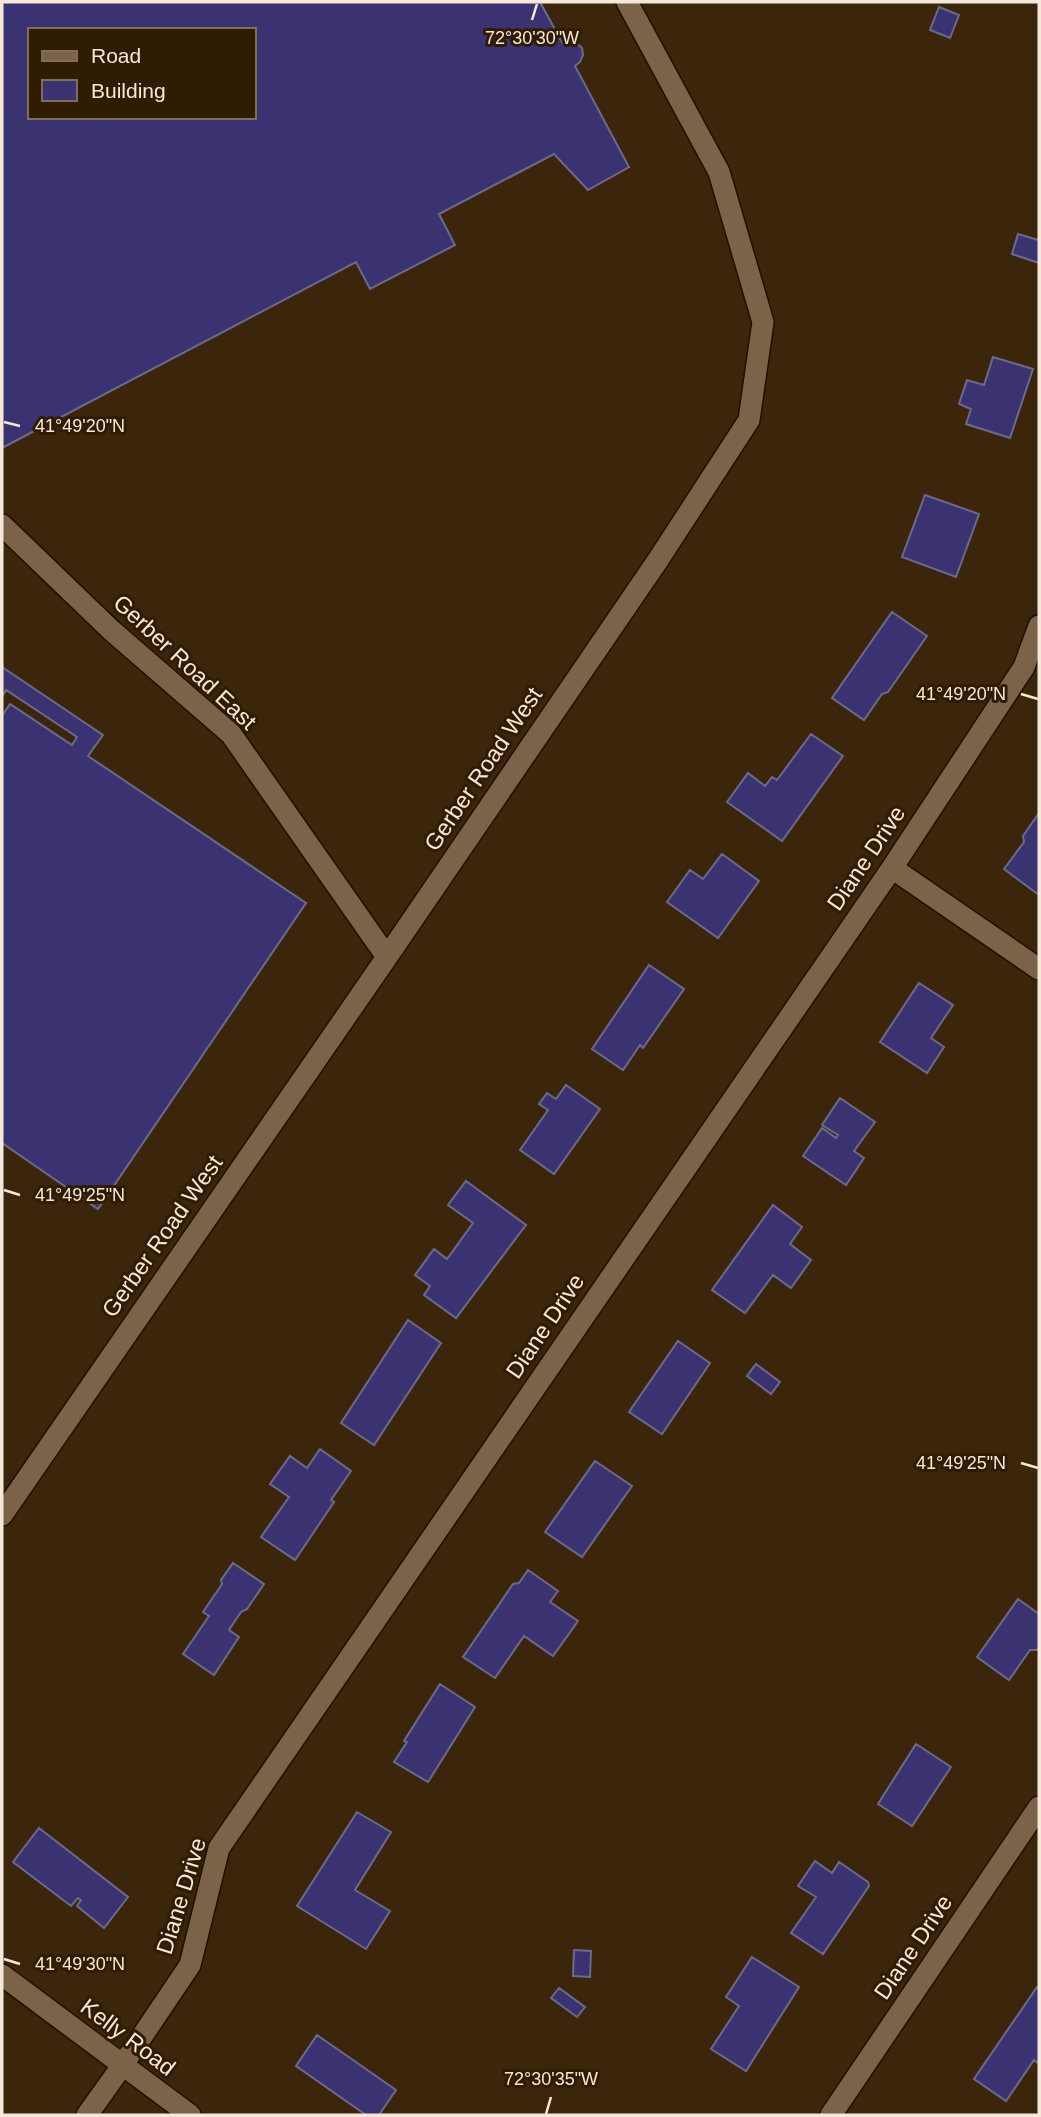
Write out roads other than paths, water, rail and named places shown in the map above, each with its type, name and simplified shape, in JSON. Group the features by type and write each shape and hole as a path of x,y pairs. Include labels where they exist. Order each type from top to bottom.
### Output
{"street":[{"name":"Gerber Road West","path":"2,1515 658,560 749,420 763,322 719,172 627,2"},
{"name":"Gerber Road East","path":"2,525 111,629 231,734 387,957"},
{"name":"Diane Drive","path":"87,2115 190,1965 219,1848 892,868 1024,667 1039,626"},
{"path":"892,868 1039,969"},
{"name":"Diane Drive","path":"831,2115 1039,1807"},
{"name":"Kelly Road","path":"2,1975 122,2067 190,2115"}]}
